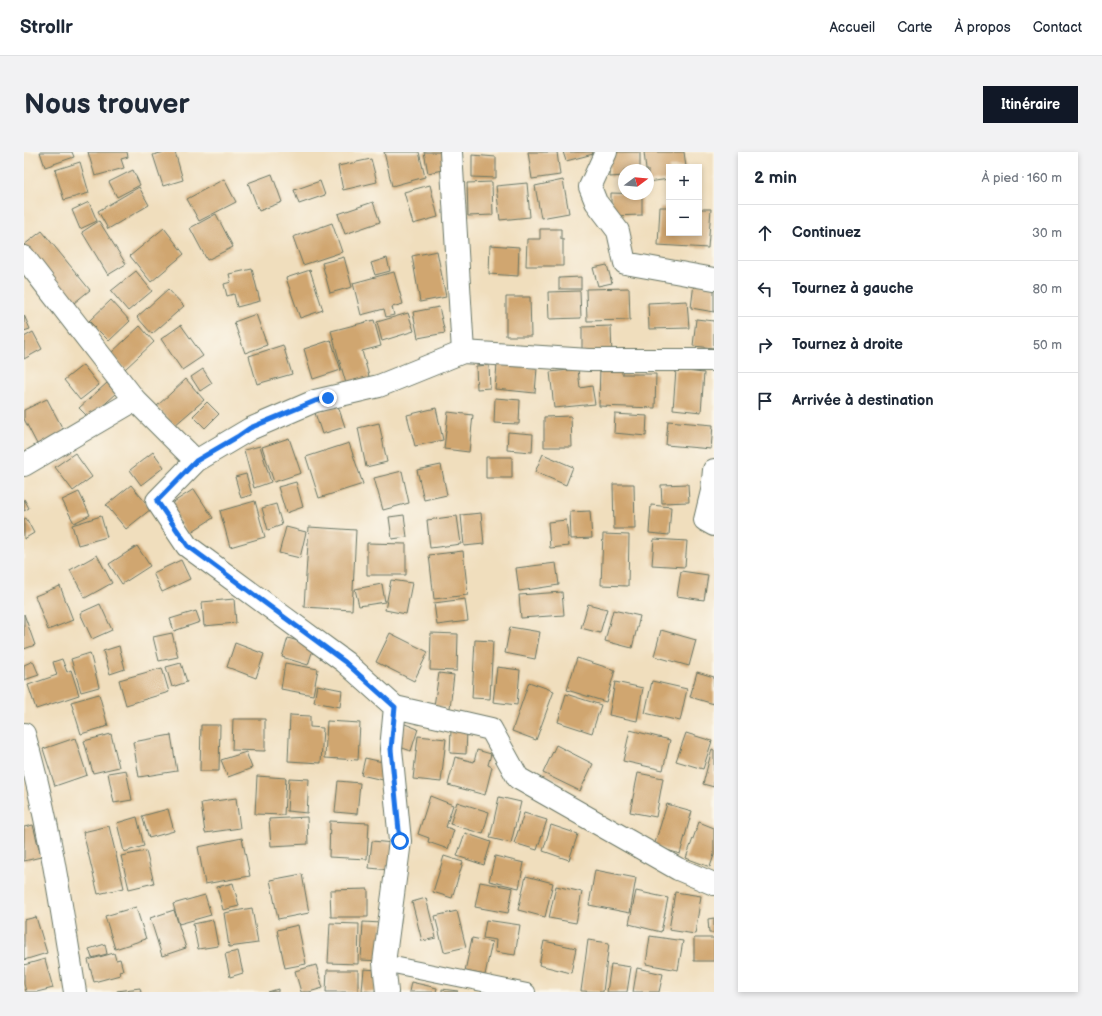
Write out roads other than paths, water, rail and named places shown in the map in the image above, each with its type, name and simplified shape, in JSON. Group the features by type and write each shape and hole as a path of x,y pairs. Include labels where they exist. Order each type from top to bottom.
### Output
{"street":[{"path":"451,152 463,352"},
{"path":"606,152 590,187 596,202 618,231 625,263 714,279"},
{"path":"24,257 135,400 196,461"},
{"path":"714,360 589,360 463,352 379,386 315,401 250,428 196,461 157,501 188,546 345,662 395,707 491,729 518,778 678,869 714,884"},
{"path":"24,464 135,400"},
{"path":"714,470 712,491 705,520 714,525"},
{"path":"387,992 384,963 400,841 391,749 395,707"},
{"path":"24,734 31,756 49,838 75,992"}],"lane":[{"path":"384,963 527,992"}]}
